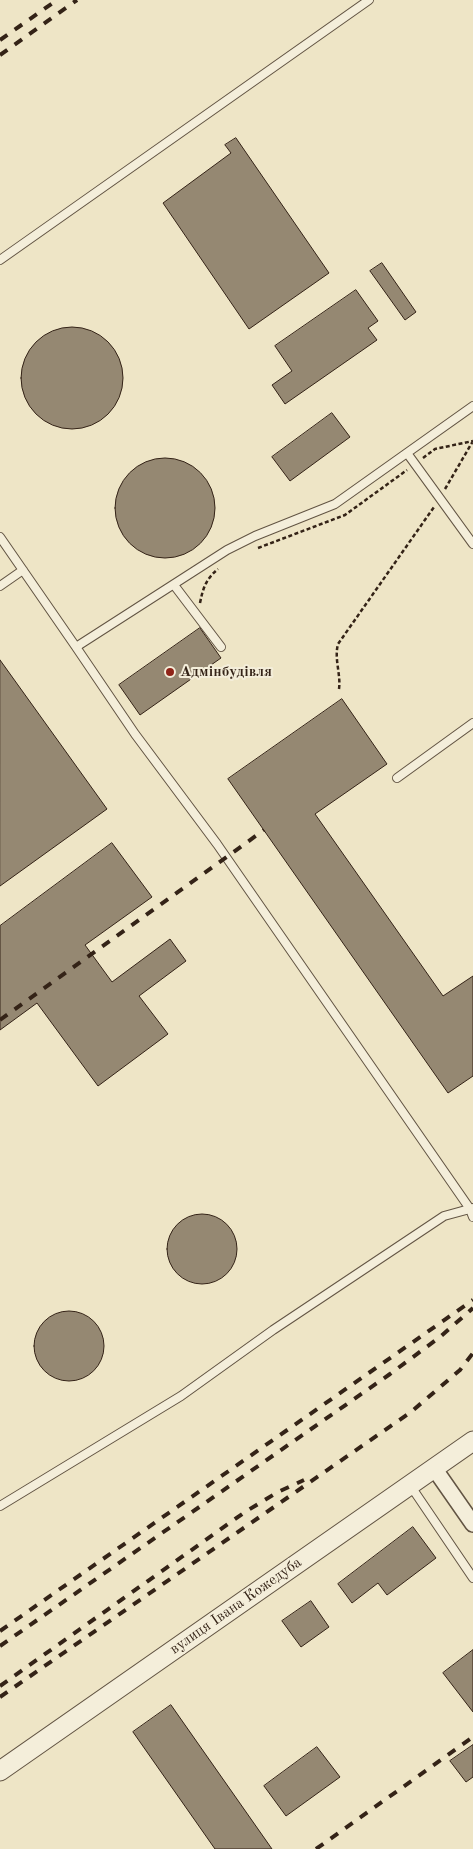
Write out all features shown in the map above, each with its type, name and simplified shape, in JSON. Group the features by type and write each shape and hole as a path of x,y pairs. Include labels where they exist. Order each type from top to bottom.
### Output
{"street":[{"name":"вулиця Івана Кожедуба","path":"0,1771 473,1441"},
{"path":"434,1468 473,1524"}],"lane":[{"path":"0,260 369,0"},
{"path":"76,647 234,547 255,536 335,504 473,406"},
{"path":"407,453 473,544"},
{"path":"0,537 135,734 217,844 472,1208 473,1217"},
{"path":"0,586 23,570"},
{"path":"174,585 220,647"},
{"path":"397,778 473,723"},
{"path":"0,1506 181,1396 273,1330 444,1216 472,1208"},
{"path":"410,1485 473,1578"}],"path":[{"path":"339,690 340,681 336,652 338,644 440,498 473,441"}],"building":[{"path":"236,138 329,273 249,329 163,203 231,153 225,145"},
{"path":"382,263 416,312 405,320 370,271"},
{"path":"356,290 378,321 368,328 377,340 285,404 272,385 292,371 275,346"},
{"path":"72,327 92,331 108,342 119,358 123,378 119,398 108,414 92,425 72,429 52,425 36,414 25,398 21,378 25,358 36,342 52,331"},
{"path":"332,413 350,437 290,481 272,457"},
{"path":"165,458 175,459 193,466 207,480 214,498 214,518 207,536 193,550 175,557 165,558 155,557 137,550 123,536 116,518 115,508 116,498 123,480 137,466 155,459"},
{"name":"Адмінбудівля","path":"200,628 221,658 140,715 119,685"},
{"path":"0,660 107,809 0,886"},
{"path":"342,699 387,764 315,814 443,996 473,976 473,1076 448,1093 228,779"},
{"path":"112,843 152,897 85,945 112,982 170,939 186,961 139,996 168,1034 98,1086 37,1003 0,1030 0,926"},
{"path":"202,1214 215,1217 227,1224 234,1236 237,1249 234,1262 227,1274 215,1281 202,1284 189,1281 177,1274 170,1262 167,1249 170,1236 177,1224 189,1217"},
{"path":"69,1311 82,1314 94,1321 101,1333 104,1346 101,1359 94,1371 82,1378 69,1381 56,1378 44,1371 37,1359 34,1346 37,1333 44,1321 56,1314"},
{"path":"413,1527 436,1558 387,1595 378,1583 352,1603 338,1584"},
{"path":"311,1601 329,1627 301,1647 282,1621"},
{"path":"473,1650 473,1712 443,1673"},
{"path":"171,1705 272,1849 215,1849 133,1732"},
{"path":"473,1745 473,1777 466,1782 450,1761"},
{"path":"317,1747 340,1777 286,1816 264,1786"}],"railway":[{"path":"0,40 57,0"},
{"path":"0,55 77,0"},
{"path":"0,1020 264,830"},
{"path":"0,1631 473,1300"},
{"path":"0,1646 390,1374 440,1337 473,1308"},
{"path":"0,1697 411,1412 460,1370 473,1353"},
{"path":"0,1686 245,1512 278,1492 304,1480"},
{"path":"316,1849 473,1737"}],"place":[{"name":"Адмінбудівля","path":"170,672"}]}
